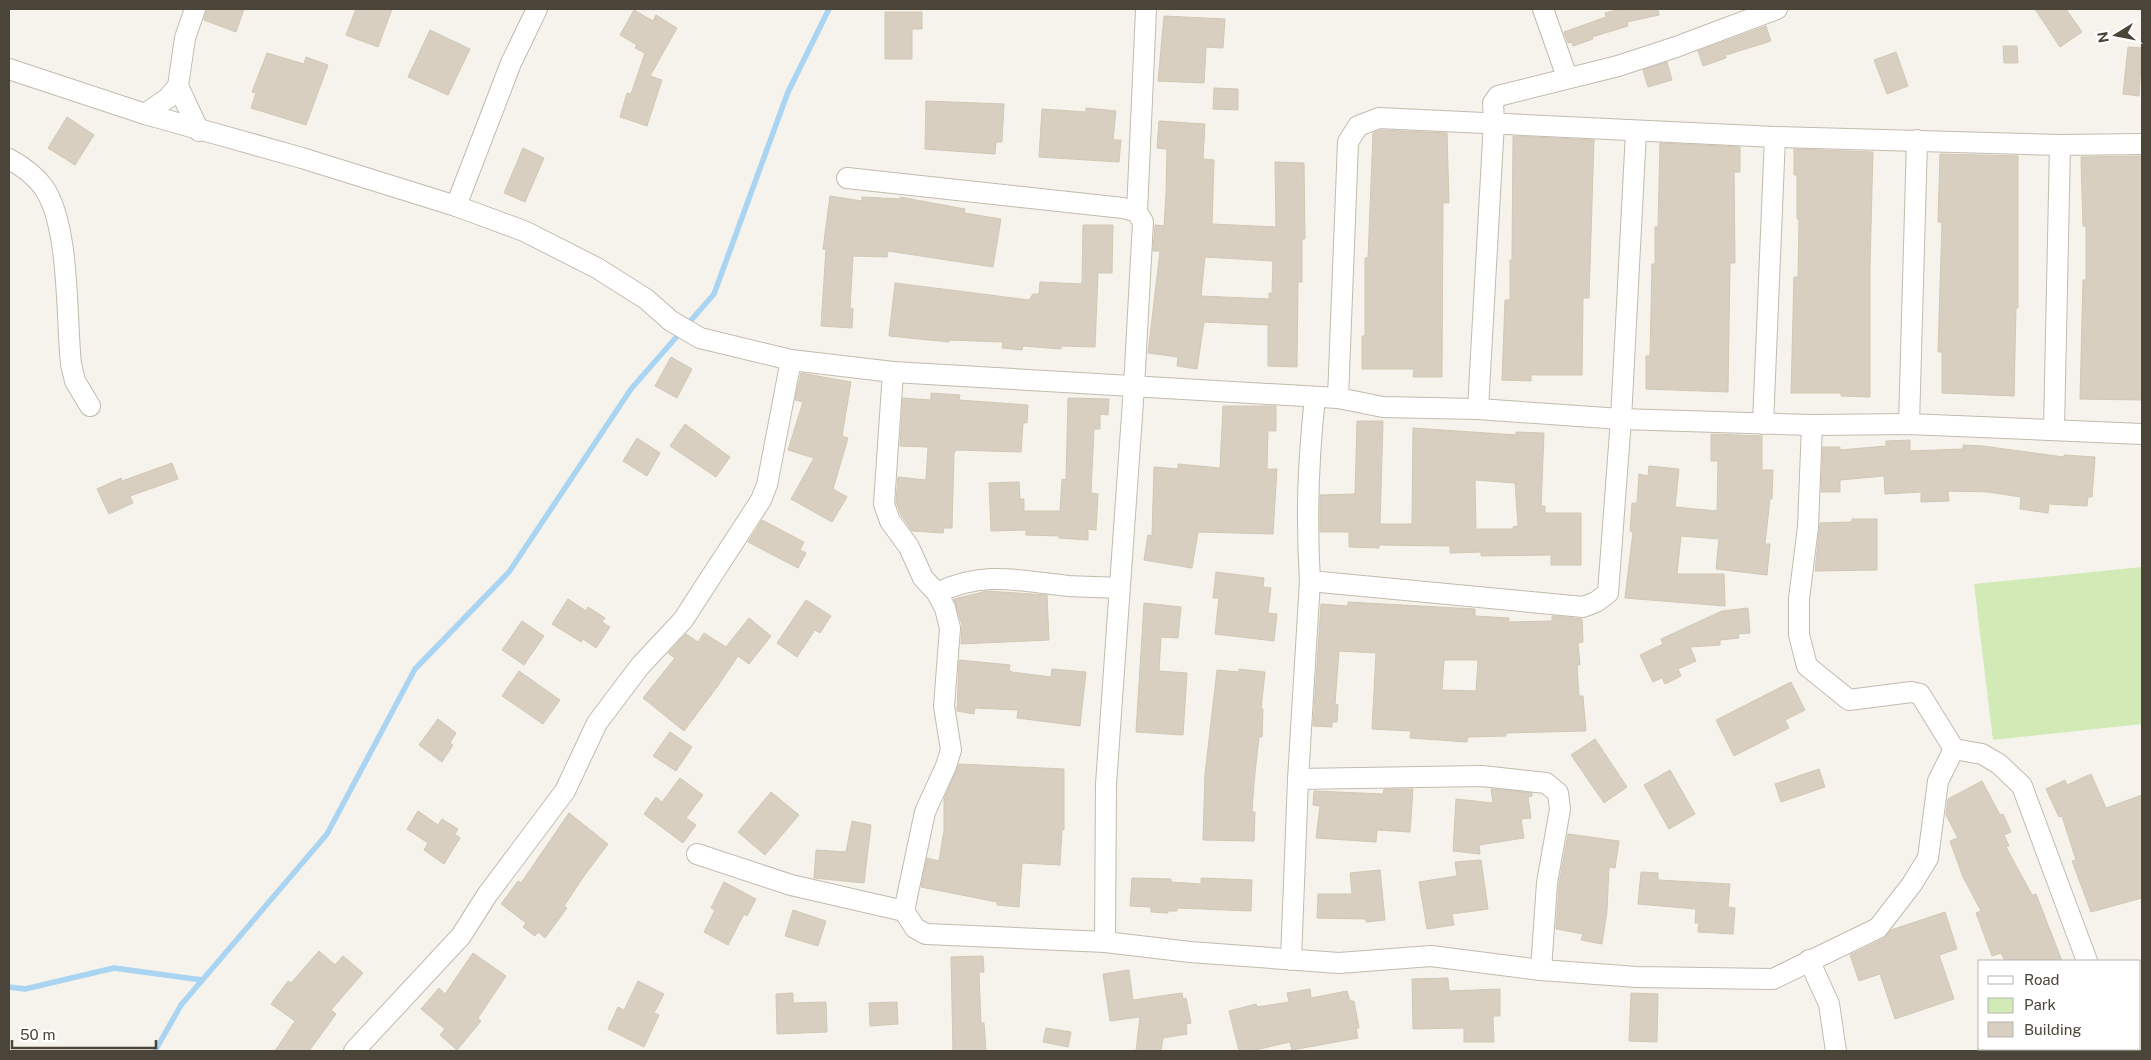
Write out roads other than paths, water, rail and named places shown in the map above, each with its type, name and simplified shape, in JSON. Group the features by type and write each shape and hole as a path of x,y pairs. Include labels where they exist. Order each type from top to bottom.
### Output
{"street":[{"path":"145,114 168,98 178,86 186,38 194,9"},
{"path":"456,206 511,62 537,9"},
{"path":"1543,9 1567,77"},
{"path":"1478,409 1494,122 1493,103 1498,96 1567,77 1618,66 1777,9"},
{"path":"1105,942 1106,784 1118,588 1134,388 1143,222 1137,212 1146,10"},
{"path":"9,69 199,131 302,158 456,206 524,231 597,268 646,299 671,321 700,338 791,360 893,372 1134,388 1338,398 1382,407 1478,409 1621,419 1812,425 1909,424 2142,434"},
{"path":"178,86 199,131"},
{"path":"1338,398 1348,142 1358,126 1379,118 1494,122 1636,132 1775,137 2060,144 2142,144"},
{"path":"1310,582 1583,607 1596,602 1608,593 1621,419 1636,132"},
{"path":"1763,424 1775,137"},
{"path":"1909,424 1917,140"},
{"path":"2054,429 2060,144"},
{"path":"9,159 32,173 44,187 59,222 70,364 75,381 90,406"},
{"path":"847,178 1123,208 1137,212"},
{"path":"354,1051 461,936 487,895 565,790 597,723 640,666 682,620 746,524 761,500 767,485 791,360"},
{"path":"893,372 884,504 890,521 909,546 923,578 937,593 945,608 950,628 944,706 951,750 946,766 925,812 904,911"},
{"path":"1291,960 1298,779 1310,582 1306,522 1308,468 1315,397"},
{"path":"1812,425 1808,527 1799,599 1799,635 1807,666 1849,700 1911,692 1920,694 1954,749 1982,754 1999,764 2022,786 2087,960"},
{"path":"937,593 957,583 978,579 1018,578 1069,586 1118,588"},
{"path":"697,854 791,885 904,911 915,928 926,934 1105,942 1339,963 1431,956 1541,970 1637,977 1773,979 1878,928 1912,884 1928,858 1938,781 1954,749"},
{"path":"1298,779 1482,776 1546,784 1558,793 1560,809 1547,883 1541,970"},
{"path":"1809,960 1829,1004 1836,1051"}],"waterway":[{"path":"155,1051 181,1005 327,834 415,669 509,572 631,389 714,294 788,92 829,9"},
{"path":"9,987 25,989 114,968 202,980"}]}
